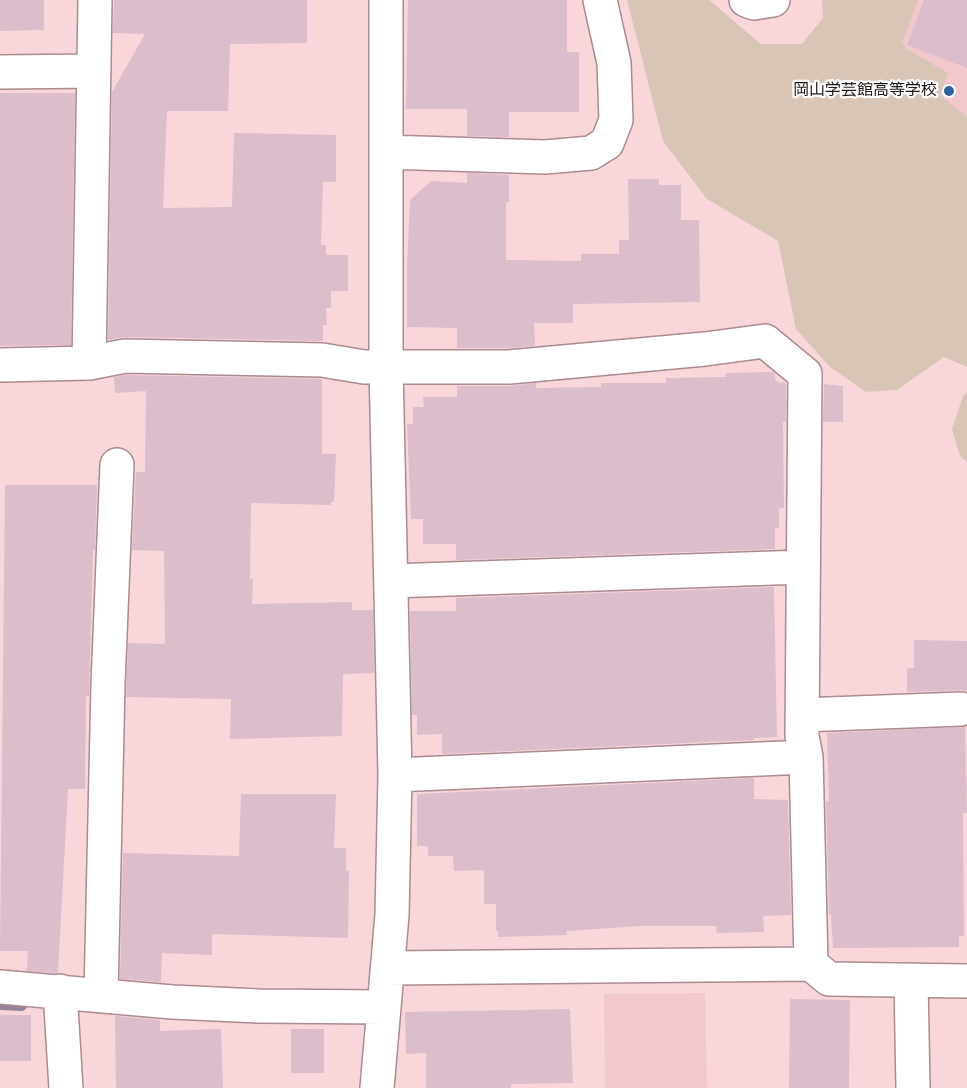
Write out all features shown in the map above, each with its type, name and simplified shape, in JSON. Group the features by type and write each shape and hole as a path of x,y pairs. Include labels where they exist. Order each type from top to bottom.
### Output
{"street":[{"path":"89,363 94,0"},
{"path":"377,1088 392,915 394,775 386,367 386,0"},
{"path":"386,152 545,157 591,153 607,143 616,120 614,63 600,0"},
{"path":"746,0 754,3 772,0"},
{"path":"0,72 94,70"},
{"path":"0,364 89,363 124,356 322,360 364,367 509,367 705,349 765,341 805,374 802,736 806,757 811,964"},
{"path":"101,995 108,684 117,465"},
{"path":"391,581 803,567"},
{"path":"802,715 961,709"},
{"path":"394,775 806,757"},
{"path":"387,968 811,964 829,979 967,981"},
{"path":"911,980 913,1088"},
{"path":"0,987 172,1002 383,1007"},
{"path":"60,991 66,1088"}],"shaded area":[{"path":"627,0 709,0 761,44 802,44 823,18 822,0 918,0 902,43 907,49 948,73 940,95 967,117 967,367 944,357 897,390 866,392 830,367 796,329 778,241 707,199 663,141"},
{"name":"岡山学芸館高等学校","path":"894,0 967,0 967,125 897,57"},
{"path":"967,392 967,462 960,456 952,429 963,396"},
{"path":"705,993 707,1088 605,1088 604,994"}],"building":[{"path":"0,0 44,0 44,30 0,31"},
{"path":"114,0 307,0 307,43 230,44 228,111 167,111 163,208 232,207 234,133 336,135 336,182 323,182 321,245 326,245 326,255 348,255 348,291 331,291 331,308 326,308 327,325 323,325 323,341 125,337 108,340 112,92 145,34 113,33"},
{"path":"408,0 567,0 567,52 579,52 579,112 509,112 509,137 467,136 467,109 406,109"},
{"path":"924,0 967,0 967,68 907,45"},
{"path":"0,93 75,93 71,345 0,346"},
{"path":"467,173 509,175 509,202 506,202 506,260 581,261 581,254 619,254 619,240 629,240 628,179 659,179 659,185 681,185 681,220 699,220 700,302 573,304 573,323 534,323 535,346 457,348 457,328 407,327 410,200 431,181 467,183"},
{"path":"774,372 776,381 786,383 786,422 783,422 784,508 779,508 779,528 775,528 775,549 456,560 456,544 423,544 423,519 411,519 407,424 413,424 413,407 424,407 423,397 457,397 457,386 509,386 536,383 536,388 601,387 601,383 666,383 666,378 726,377 726,373"},
{"path":"127,375 322,379 322,454 336,454 334,502 331,502 331,505 251,503 250,579 253,579 252,604 352,602 352,610 373,610 374,673 343,674 342,736 230,739 231,699 126,697 128,643 165,644 164,551 132,550 136,472 145,472 146,391 115,393 114,377"},
{"path":"824,384 843,386 843,422 823,422"},
{"path":"5,485 97,485 89,696 86,696 85,789 68,789 58,972 56,973 27,971 28,951 0,951"},
{"path":"774,587 777,737 754,738 754,740 442,754 442,734 417,735 417,715 412,715 410,611 456,611 456,598"},
{"path":"914,640 967,641 967,690 907,692 907,668 914,668"},
{"path":"965,727 967,813 963,813 964,936 959,936 959,947 833,948 831,914 829,914 827,733"},
{"path":"754,778 754,799 788,800 791,915 763,916 764,932 717,933 716,926 640,926 567,931 567,935 498,937 496,904 484,904 484,870 454,871 453,856 428,856 428,846 417,846 417,794"},
{"path":"241,794 336,794 334,848 346,848 346,871 349,871 348,938 212,934 212,955 162,953 161,982 120,979 123,853 239,856"},
{"path":"790,999 850,1000 849,1088 789,1088"},
{"path":"570,1009 573,1083 511,1084 511,1088 426,1088 426,1053 406,1054 405,1012"},
{"path":"0,1015 31,1015 31,1061 0,1061"},
{"path":"115,1016 160,1020 160,1031 221,1029 223,1088 116,1088"},
{"path":"291,1029 324,1029 324,1073 291,1073"}],"waterway":[{"path":"0,1004 21,1005"}],"place":[{"name":"岡山学芸館高等学校","path":"949,91"}]}
